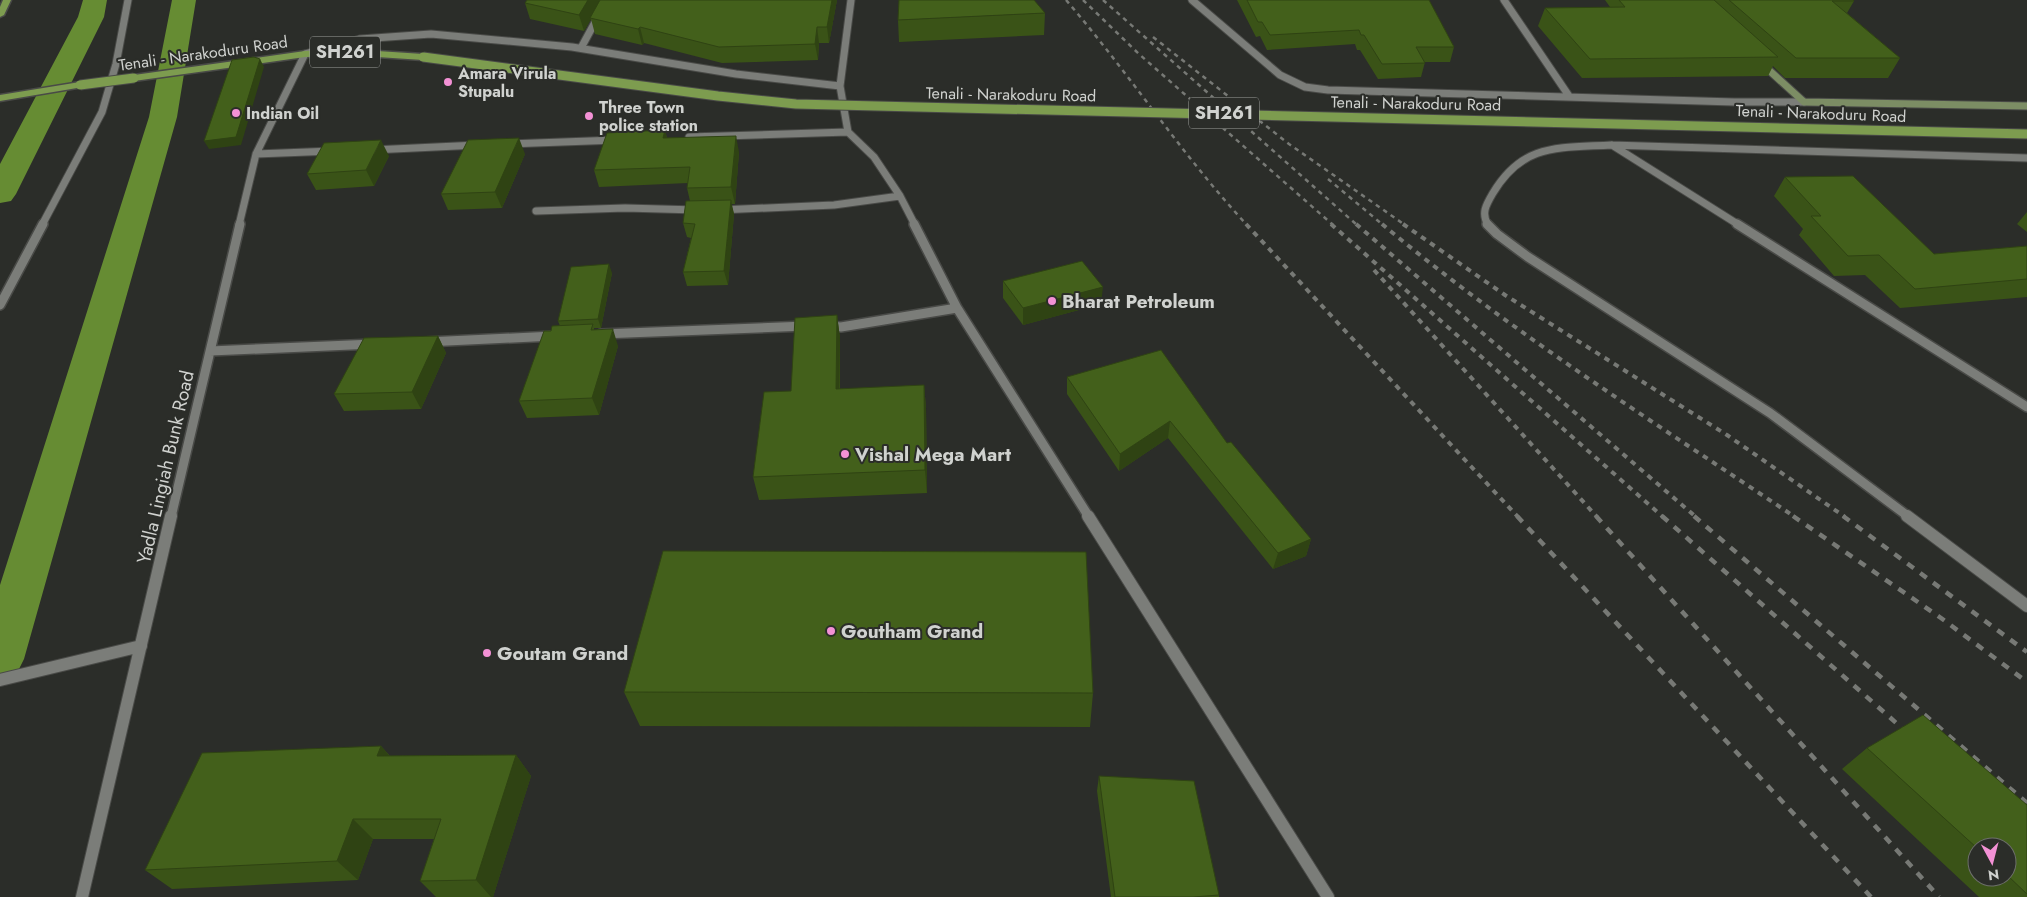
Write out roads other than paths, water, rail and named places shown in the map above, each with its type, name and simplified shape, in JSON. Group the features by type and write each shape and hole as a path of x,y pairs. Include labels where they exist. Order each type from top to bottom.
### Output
{"main road":[{"path":"0,15 7,0"},
{"name":"Tenali - Narakoduru Road","path":"0,98 305,54 347,52 423,57 718,96 796,104 2027,134"},
{"path":"1756,58 1804,102 2027,106"}],"street":[{"path":"0,304 102,112 116,64 128,0"},
{"path":"581,48 608,0"},
{"path":"851,0 840,86 848,132 874,157 900,196 957,308 1328,897"},
{"path":"1192,0 1280,75 1305,86 1328,90 1734,102 1804,102"},
{"path":"1504,0 1569,96"},
{"path":"305,54 360,39 431,34 581,48 736,74 840,86"},
{"name":"Yadla Lingiah Bunk Road","path":"82,897 256,154 305,54"},
{"path":"680,138 848,132"},
{"path":"365,150 632,140"},
{"path":"1611,145 2027,407"},
{"path":"2027,158 1611,145 1545,150 1530,154 1507,172 1495,187 1483,212 1485,220 1493,230 1528,257 1770,413 2027,606"},
{"path":"256,154 346,151"},
{"path":"536,211 625,208 685,210 795,208 900,196"},
{"path":"595,334 802,326 840,327 957,308"},
{"path":"418,342 565,336"},
{"path":"210,351 388,343"},
{"path":"0,680 141,646"}],"waterway":[{"path":"0,194 91,17 95,0"},
{"path":"0,659 163,117 184,0"}],"railway":[{"path":"1066,0 1112,56 1177,142 1247,225"},
{"path":"1083,0 1139,54 1333,225"},
{"path":"1103,0 1357,225"},
{"path":"1153,37 1289,144 1405,225"},
{"path":"1328,179 1383,225"},
{"path":"1246,224 1518,517"},
{"path":"1331,224 1663,517"},
{"path":"1356,224 1696,517"},
{"path":"1382,224 1481,302 1584,376 1795,517"},
{"path":"1403,224 1505,295 1727,435 1845,517"},
{"path":"1374,270 1597,517"},
{"path":"1517,516 1871,897"},
{"path":"1596,516 1939,897"},
{"path":"1662,516 1911,736"},
{"path":"1694,516 2027,803"},
{"path":"1793,516 1941,618 2027,682"},
{"path":"1843,516 2027,652"}],"place":[{"name":"Amara Virula Stupalu","path":"448,82"},
{"name":"Indian Oil","path":"236,113"},
{"name":"Three Town police station","path":"589,116"},
{"name":"Bharat Petroleum","path":"1052,301"},
{"name":"Vishal Mega Mart","path":"845,454"},
{"name":"Goutham Grand","path":"831,631"},
{"name":"Goutam Grand","path":"487,653"}]}
